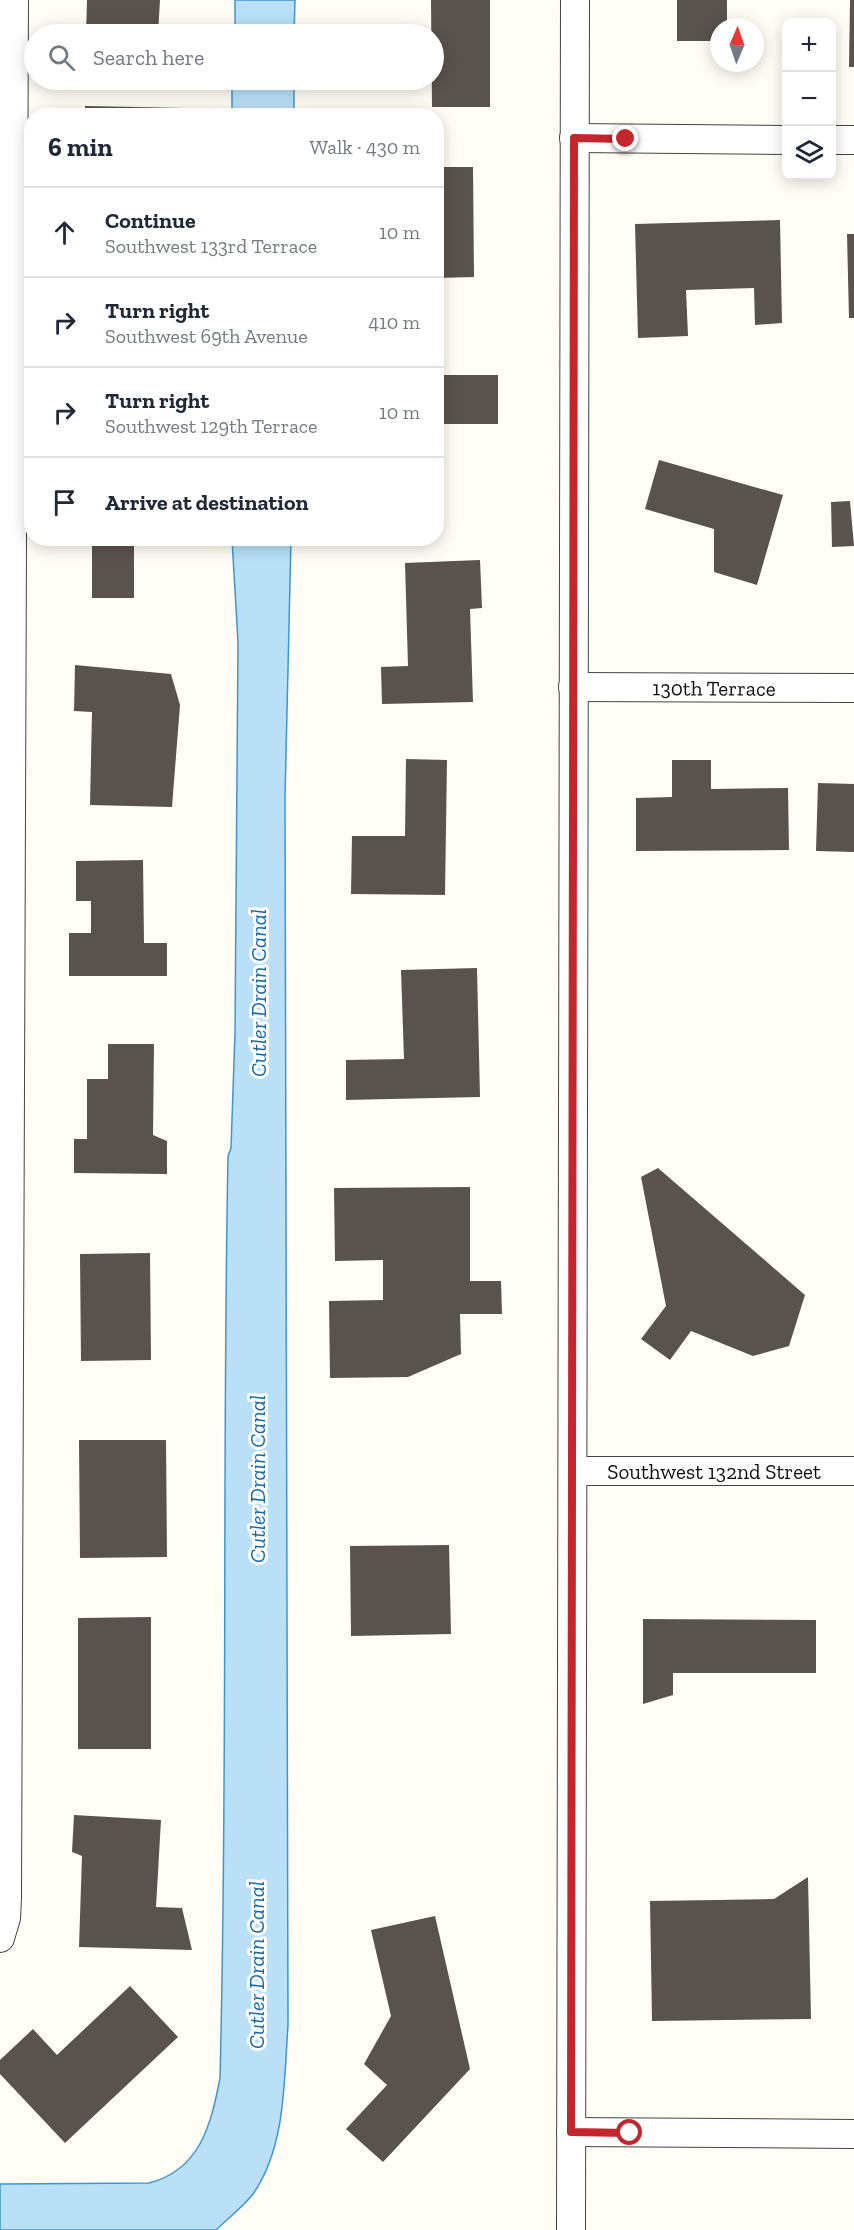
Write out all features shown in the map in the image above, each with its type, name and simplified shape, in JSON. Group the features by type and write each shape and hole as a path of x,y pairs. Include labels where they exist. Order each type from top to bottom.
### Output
{"street":[{"path":"0,1938 6,1908 7,1815 14,0"},
{"path":"571,2230 575,0"},
{"path":"574,138 782,140"},
{"path":"836,140 854,140"},
{"name":"130th Terrace","path":"573,687 854,688"},
{"name":"Southwest 132nd Street","path":"573,1471 854,1471"},
{"path":"571,2132 854,2134"}],"water":[{"path":"235,0 295,0 294,24 235,24"},
{"path":"232,90 294,90 294,108 232,108"},
{"name":"Cutler Drain Canal","path":"232,546 291,546 285,798 288,2025 284,2090 278,2134 264,2176 253,2194 216,2230 0,2230 0,2184 149,2183 166,2177 180,2168 192,2156 207,2128 220,2078 224,1848 226,1271 228,1156 231,1148 235,1033 238,642"}],"building":[{"path":"87,0 160,0 159,24 86,24"},
{"path":"431,0 490,0 490,107 432,107 432,90 444,90 444,24 431,24"},
{"path":"677,0 727,0 727,18 710,18 710,41 677,41"},
{"path":"850,0 854,0 854,67 849,67"},
{"path":"85,106 185,108 85,108"},
{"path":"444,167 473,167 474,277 444,278"},
{"path":"780,220 782,323 755,325 754,288 686,290 688,336 638,338 635,224"},
{"path":"847,234 854,234 854,318 849,318"},
{"path":"444,375 498,375 498,424 444,424"},
{"path":"659,460 783,495 757,585 714,572 714,529 645,509"},
{"path":"850,501 854,546 832,547 831,502"},
{"path":"92,546 134,546 134,598 92,598"},
{"path":"480,560 482,608 470,609 473,702 382,704 381,667 408,666 405,563"},
{"path":"75,665 171,674 180,705 172,807 90,805 92,712 74,711"},
{"path":"406,759 447,760 445,895 351,894 352,836 405,836"},
{"path":"672,760 711,760 711,789 788,788 789,850 636,851 636,798 672,797"},
{"path":"818,783 854,784 854,852 816,851"},
{"path":"143,860 144,943 167,943 167,976 69,976 69,933 91,933 91,901 76,901 76,861"},
{"path":"477,968 480,1097 346,1100 346,1060 404,1059 401,970"},
{"path":"108,1044 154,1044 153,1135 167,1141 167,1174 74,1173 74,1139 87,1139 87,1079 108,1079"},
{"path":"658,1168 805,1295 789,1346 753,1356 691,1331 670,1360 641,1339 666,1306 641,1177"},
{"path":"470,1187 470,1281 501,1281 502,1314 460,1314 461,1354 408,1377 330,1378 329,1301 383,1300 383,1260 335,1261 334,1188"},
{"path":"150,1253 151,1360 81,1361 80,1254"},
{"path":"79,1440 166,1440 167,1557 80,1558"},
{"path":"449,1545 451,1634 351,1636 350,1546"},
{"path":"151,1617 151,1749 78,1749 78,1618"},
{"path":"643,1619 816,1620 816,1673 673,1673 673,1695 643,1704"},
{"path":"74,1815 161,1820 156,1907 182,1908 192,1950 79,1947 82,1856 72,1852"},
{"path":"808,1877 811,2019 652,2021 650,1901 774,1899"},
{"path":"435,1916 470,2069 383,2162 346,2129 387,2085 364,2064 391,2016 371,1930"},
{"path":"130,1986 178,2037 65,2143 0,2074 0,2060 33,2029 57,2055"}],"route":[{"path":"626,139 574,138 572,1371 574,1613 571,2132 630,2133"}]}
